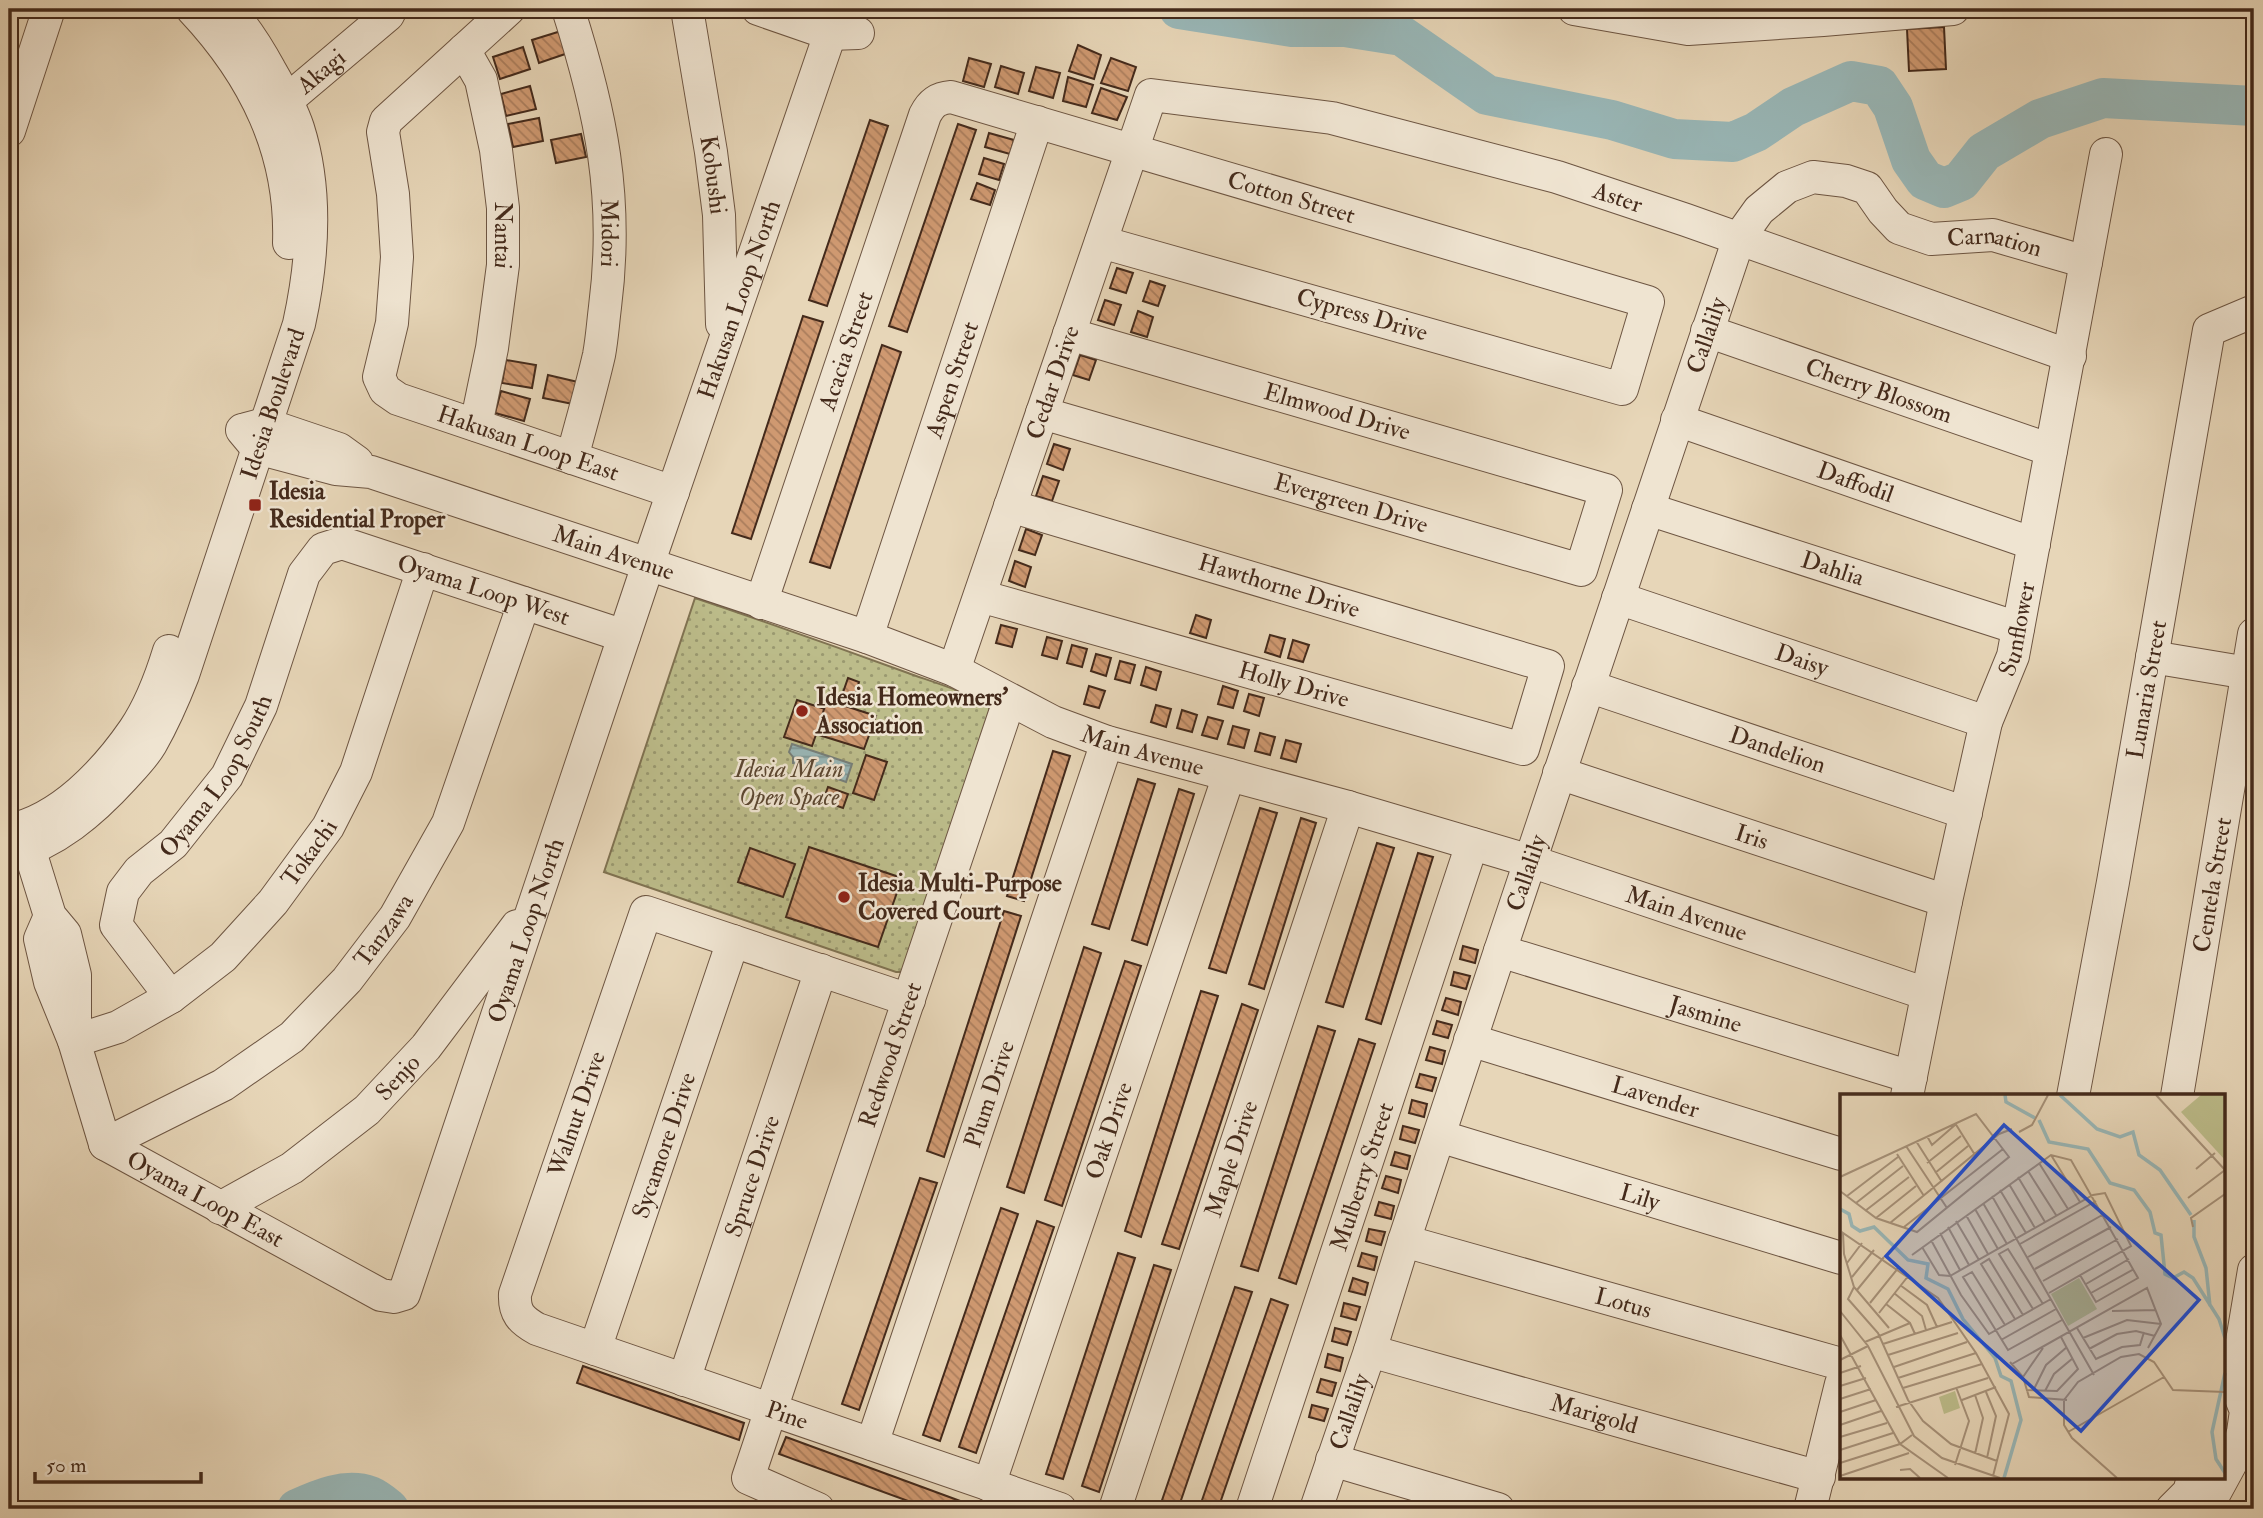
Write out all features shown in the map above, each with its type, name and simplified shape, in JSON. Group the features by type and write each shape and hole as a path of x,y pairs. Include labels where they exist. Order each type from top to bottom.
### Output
{"street":[{"path":"9,131 49,9"},
{"name":"Idesia Boulevard","path":"17,841 84,788 135,729 164,667 299,324 309,264 311,226 309,182 298,128 277,109 192,9"},
{"name":"Idesia Boulevard","path":"228,9 257,45 277,109"},
{"path":"464,50 509,9"},
{"name":"Midori","path":"568,9 588,71 605,152 611,221 609,276 600,353 572,458"},
{"path":"687,9 709,9"},
{"name":"Kobushi","path":"687,9 719,215 723,343"},
{"name":"Hakusan Loop North","path":"648,565 723,343 844,33 758,9"},
{"path":"1574,9 1688,29 1953,9"},
{"name":"Akagi","path":"277,109 395,11"},
{"name":"Hakusan Loop East","path":"464,50 386,121 383,132 393,194 397,257 392,323 379,377 385,390 398,399 673,492"},
{"name":"Nantai","path":"464,50 481,80 496,150 503,208 503,265 492,348 476,425"},
{"name":"Cedar Drive","path":"954,670 1151,95"},
{"name":"Aster","path":"1151,95 1332,118 1557,177 1739,238 2070,356"},
{"name":"Cotton Street","path":"935,102 951,97 1648,302 1622,389"},
{"name":"Acacia Street","path":"761,603 925,115 935,102"},
{"name":"Aspen Street","path":"867,637 1037,122"},
{"name":"Sunflower","path":"1909,1087 1946,901 1986,722 2013,656 2106,153"},
{"name":"Carnation","path":"1739,238 1759,210 1787,187 1813,177 1846,181 1867,188 1899,228 1931,239 1993,235 2086,262"},
{"name":"Callalily","path":"1316,1509 1739,238"},
{"name":"Cypress Drive","path":"1101,242 1622,389"},
{"name":"Lunaria Street","path":"2073,1094 2209,330 2254,311"},
{"name":"Cherry Blossom","path":"1707,331 2051,450"},
{"name":"Elmwood Drive","path":"1069,334 1605,490"},
{"name":"Evergreen Drive","path":"1042,413 1581,570 1605,490"},
{"name":"Daffodil","path":"1678,420 2034,544"},
{"name":"Main Avenue","path":"255,434 336,469 371,472 867,637 954,670 1053,722 1107,742 1348,807 1530,861 1927,994"},
{"name":"Hawthorne Drive","path":"1010,506 1548,666"},
{"name":"Dahlia","path":"1648,509 2018,628"},
{"name":"Oyama Loop West","path":"342,543 624,636"},
{"name":"Oyama Loop South","path":"171,997 116,925 122,892 139,871 173,844 228,776 261,706 304,574 323,549 342,543"},
{"name":"Oyama Loop North","path":"404,1294 648,565"},
{"name":"Tokachi","path":"75,1041 118,1027 171,997 223,957 273,902 328,827 356,772 423,569"},
{"name":"Holly Drive","path":"980,596 1523,749 1548,666"},
{"name":"Daisy","path":"1618,597 1986,722"},
{"name":"Tanzawa","path":"105,1144 223,1086 292,1037 347,980 395,917 448,823 524,603"},
{"name":"Centela Street","path":"2177,1094 2251,674 2254,634"},
{"path":"2152,657 2251,674"},
{"name":"Dandelion","path":"1588,686 1966,813"},
{"name":"Redwood Street","path":"818,1509 748,1479 1009,701"},
{"name":"Plum Drive","path":"872,1444 1107,742"},
{"name":"Iris","path":"1559,773 1946,901"},
{"name":"Oak Drive","path":"989,1485 1229,775"},
{"name":"Maple Drive","path":"1115,1509 1348,807"},
{"name":"Oyama Loop East","path":"17,841 50,916 40,939 50,982 75,1041 105,1144 381,1294 394,1297 404,1294"},
{"name":"Mulberry Street","path":"1252,1509 1472,844"},
{"name":"Senjo","path":"220,1208 292,1168 367,1110 426,1047 534,902"},
{"name":"Walnut Drive","path":"518,1316 514,1306 514,1294 646,912 733,941"},
{"path":"733,941 909,1000"},
{"name":"Sycamore Drive","path":"595,1349 733,941"},
{"name":"Jasmine","path":"1500,951 1909,1087"},
{"name":"Spruce Drive","path":"684,1380 821,970"},
{"name":"Lavender","path":"1470,1040 1840,1154"},
{"name":"Lily","path":"1439,1136 1840,1258"},
{"name":"Lotus","path":"1404,1241 1840,1364"},
{"path":"2224,1477 2238,1452 2244,1432 2246,1411 2234,1386 2254,1270"},
{"name":"Pine","path":"518,1316 537,1329 1060,1509"},
{"name":"Marigold","path":"1370,1351 1819,1477"},
{"path":"1810,1509 1840,1388"},
{"path":"1332,1460 1498,1509"},
{"path":"2172,1509 2189,1492 2192,1480"},
{"path":"2206,1509 2222,1480"}],"green space":[{"name":"Idesia Main Open Space","path":"695,598 952,688 975,698 990,709 906,967 901,972 604,872"}],"water":[{"path":"792,744 852,764 846,782 793,763 789,752"}],"building":[{"path":"1944,27 1946,69 1909,71 1907,29"},
{"path":"561,31 568,53 539,63 532,40"},
{"path":"1078,45 1101,55 1094,79 1069,71"},
{"path":"523,47 530,69 500,79 493,57"},
{"path":"969,58 991,64 984,87 963,81"},
{"path":"1111,58 1136,67 1128,91 1101,83"},
{"path":"1001,66 1024,73 1018,94 995,87"},
{"path":"1036,67 1060,73 1053,98 1029,91"},
{"path":"1068,77 1093,85 1086,107 1063,101"},
{"path":"530,86 536,109 506,116 501,94"},
{"path":"1101,88 1127,97 1117,120 1092,113"},
{"path":"539,118 543,141 513,147 508,124"},
{"path":"870,120 888,126 827,306 809,300"},
{"path":"958,124 976,130 907,332 889,326"},
{"path":"989,133 1014,140 1010,154 985,147"},
{"path":"581,134 586,157 556,163 551,140"},
{"path":"984,158 1004,164 999,180 979,174"},
{"path":"977,183 995,190 990,205 971,199"},
{"path":"1117,268 1133,273 1126,293 1110,288"},
{"path":"1150,281 1165,286 1158,306 1143,301"},
{"path":"1105,300 1121,305 1114,325 1098,320"},
{"path":"1138,311 1153,317 1147,337 1131,332"},
{"path":"803,316 823,322 751,539 732,533"},
{"path":"882,345 901,352 830,568 810,562"},
{"path":"1080,355 1096,360 1089,380 1073,375"},
{"path":"506,360 536,365 532,388 502,383"},
{"path":"548,375 578,382 573,404 543,398"},
{"path":"501,391 530,399 524,421 495,413"},
{"path":"1054,444 1070,449 1063,470 1047,464"},
{"path":"1043,476 1059,481 1052,501 1036,496"},
{"path":"1026,529 1042,535 1035,555 1019,550"},
{"path":"1015,561 1031,567 1025,587 1009,581"},
{"path":"1196,615 1211,620 1206,638 1190,633"},
{"path":"1001,625 1017,629 1012,647 996,643"},
{"path":"1270,635 1285,639 1280,657 1265,652"},
{"path":"1047,637 1062,641 1057,659 1042,655"},
{"path":"1293,640 1309,645 1303,662 1288,658"},
{"path":"1072,645 1087,649 1082,667 1067,663"},
{"path":"1096,654 1111,658 1106,676 1091,671"},
{"path":"1120,661 1135,665 1130,683 1115,679"},
{"path":"1146,667 1161,672 1156,690 1141,685"},
{"path":"848,678 859,682 851,707 839,704"},
{"path":"1089,686 1105,691 1099,708 1084,704"},
{"path":"1223,686 1238,691 1233,708 1218,704"},
{"path":"1249,694 1264,698 1259,716 1244,711"},
{"path":"797,700 825,709 812,746 784,737"},
{"path":"827,700 876,716 864,749 816,734"},
{"path":"1156,705 1171,709 1166,727 1151,722"},
{"path":"1182,710 1197,715 1192,732 1177,728"},
{"path":"1208,717 1223,721 1217,739 1202,735"},
{"path":"1233,726 1249,730 1244,748 1228,744"},
{"path":"1260,733 1275,737 1270,755 1255,751"},
{"path":"1286,740 1301,744 1296,762 1281,758"},
{"path":"1053,751 1070,756 1024,901 1007,896"},
{"path":"866,755 887,762 874,800 853,793"},
{"path":"1138,779 1155,784 1109,929 1092,924"},
{"path":"828,787 848,794 843,808 823,801"},
{"path":"1179,789 1194,794 1147,945 1132,940"},
{"path":"1260,808 1277,813 1226,973 1209,968"},
{"path":"1301,818 1316,823 1264,989 1249,984"},
{"path":"1377,843 1394,848 1343,1007 1326,1002"},
{"name":"Idesia Multi-Purpose Covered Court","path":"809,847 902,878 878,947 786,917"},
{"path":"750,848 795,864 783,897 738,882"},
{"path":"1418,853 1433,857 1381,1024 1366,1019"},
{"path":"1004,911 1021,916 944,1157 927,1151"},
{"path":"1463,946 1478,950 1475,963 1460,959"},
{"path":"1084,947 1101,953 1024,1193 1007,1187"},
{"path":"1125,961 1141,966 1062,1206 1045,1200"},
{"path":"1454,972 1470,976 1466,989 1451,985"},
{"path":"1201,991 1218,996 1141,1237 1125,1231"},
{"path":"1446,998 1461,1002 1458,1015 1442,1010"},
{"path":"1242,1004 1258,1010 1179,1249 1162,1244"},
{"path":"1437,1021 1452,1025 1448,1038 1433,1034"},
{"path":"1318,1026 1335,1031 1258,1271 1241,1266"},
{"path":"1359,1039 1375,1044 1296,1284 1279,1278"},
{"path":"1430,1047 1445,1051 1442,1064 1426,1060"},
{"path":"1420,1074 1436,1078 1432,1091 1416,1087"},
{"path":"1412,1100 1427,1104 1424,1117 1409,1113"},
{"path":"1403,1126 1419,1130 1415,1143 1400,1139"},
{"path":"1395,1152 1410,1156 1407,1169 1391,1165"},
{"path":"1386,1176 1401,1180 1398,1193 1382,1188"},
{"path":"920,1178 937,1183 859,1410 842,1404"},
{"path":"1379,1202 1394,1206 1391,1219 1375,1215"},
{"path":"1001,1208 1018,1214 940,1441 923,1435"},
{"path":"1037,1221 1054,1227 976,1453 959,1447"},
{"path":"1369,1229 1385,1232 1381,1245 1366,1241"},
{"path":"1118,1253 1135,1258 1063,1479 1046,1474"},
{"path":"1362,1253 1377,1257 1374,1270 1358,1266"},
{"path":"1154,1265 1171,1270 1099,1492 1082,1486"},
{"path":"1353,1278 1368,1283 1365,1295 1349,1291"},
{"path":"1235,1287 1252,1292 1178,1509 1159,1509"},
{"path":"1271,1299 1288,1305 1218,1509 1199,1509"},
{"path":"1344,1303 1360,1307 1356,1320 1341,1316"},
{"path":"1335,1328 1351,1332 1347,1345 1332,1341"},
{"path":"1328,1354 1343,1358 1340,1371 1325,1367"},
{"path":"583,1366 744,1423 739,1440 577,1383"},
{"path":"1321,1379 1336,1383 1332,1396 1317,1392"},
{"path":"1312,1405 1328,1409 1324,1421 1309,1417"},
{"path":"786,1437 982,1509 930,1509 779,1454"}],"waterway":[{"path":"1179,9 1292,27 1345,27 1402,36 1487,95 1612,120 1674,139 1733,142 1756,132 1793,107 1851,81 1879,86 1893,107 1911,160 1925,180 1944,188 1961,181 1984,152 2040,119 2103,98 2254,106"},
{"path":"297,1509 323,1498 352,1493 370,1496 389,1509"}],"place":[{"name":"Idesia Residential Proper","path":"255,505"},
{"name":"Idesia Homeowners' Association","path":"802,711"},
{"name":"Idesia Multi-Purpose Covered Court","path":"844,897"}]}
